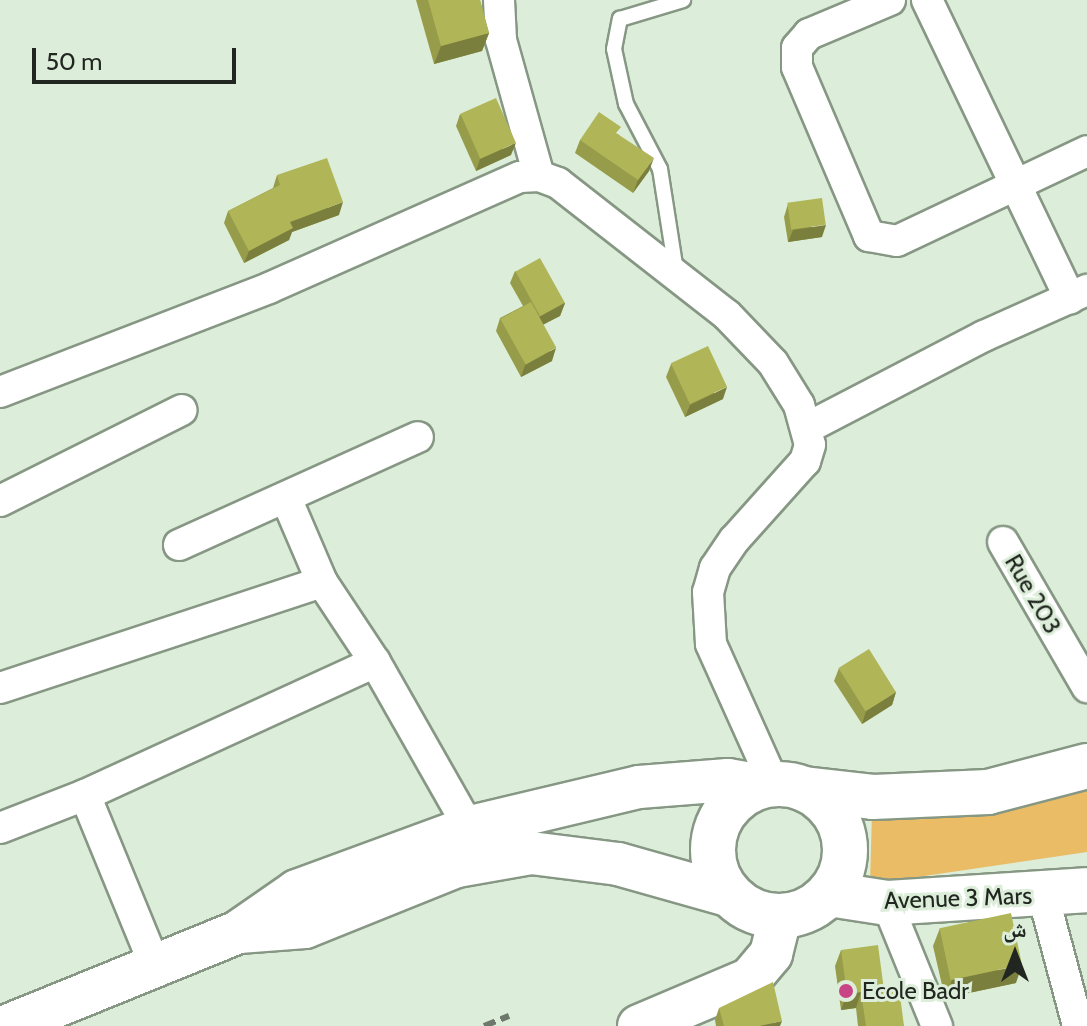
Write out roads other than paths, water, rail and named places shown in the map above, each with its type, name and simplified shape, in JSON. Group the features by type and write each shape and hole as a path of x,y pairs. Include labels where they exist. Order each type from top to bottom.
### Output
{"main road":[{"path":"7,1026 156,968 238,932 297,891 478,844 639,787 728,780 873,797 988,792 1087,766"},
{"path":"478,844 618,864 731,896 764,915 780,917 807,911 829,894 845,862 844,835 833,810 781,786 725,811 715,831 712,854 731,896"},
{"name":"Avenue 3 Mars","path":"829,894 887,903 1087,890"},
{"path":"656,1023 750,979 771,954 780,917"}],"street":[{"path":"499,0 501,40 539,176"},
{"path":"890,0 809,34 797,48 797,67 869,236 897,241 1087,151"},
{"path":"807,428 1078,294 1016,185 927,0"},
{"path":"0,392 269,288 520,177 539,176 565,187 677,275 758,346 787,384 807,428 805,461 734,540 715,568 708,592 711,644 781,786"},
{"path":"0,501 182,410"},
{"path":"179,545 418,437"},
{"path":"286,498 322,582 375,662 478,844"},
{"name":"Rue 203","path":"1003,542 1087,687"},
{"path":"0,688 322,582"},
{"path":"0,828 85,795 375,662"},
{"path":"85,795 156,968"},
{"path":"1043,895 1078,1026"},
{"path":"887,903 937,1026"}],"lane":[{"path":"677,275 660,169 626,104 614,49 620,19 683,0"}],"railway":[{"path":"484,1026 509,1016"}],"place":[{"name":"Ecole Badr","path":"846,991"}]}
